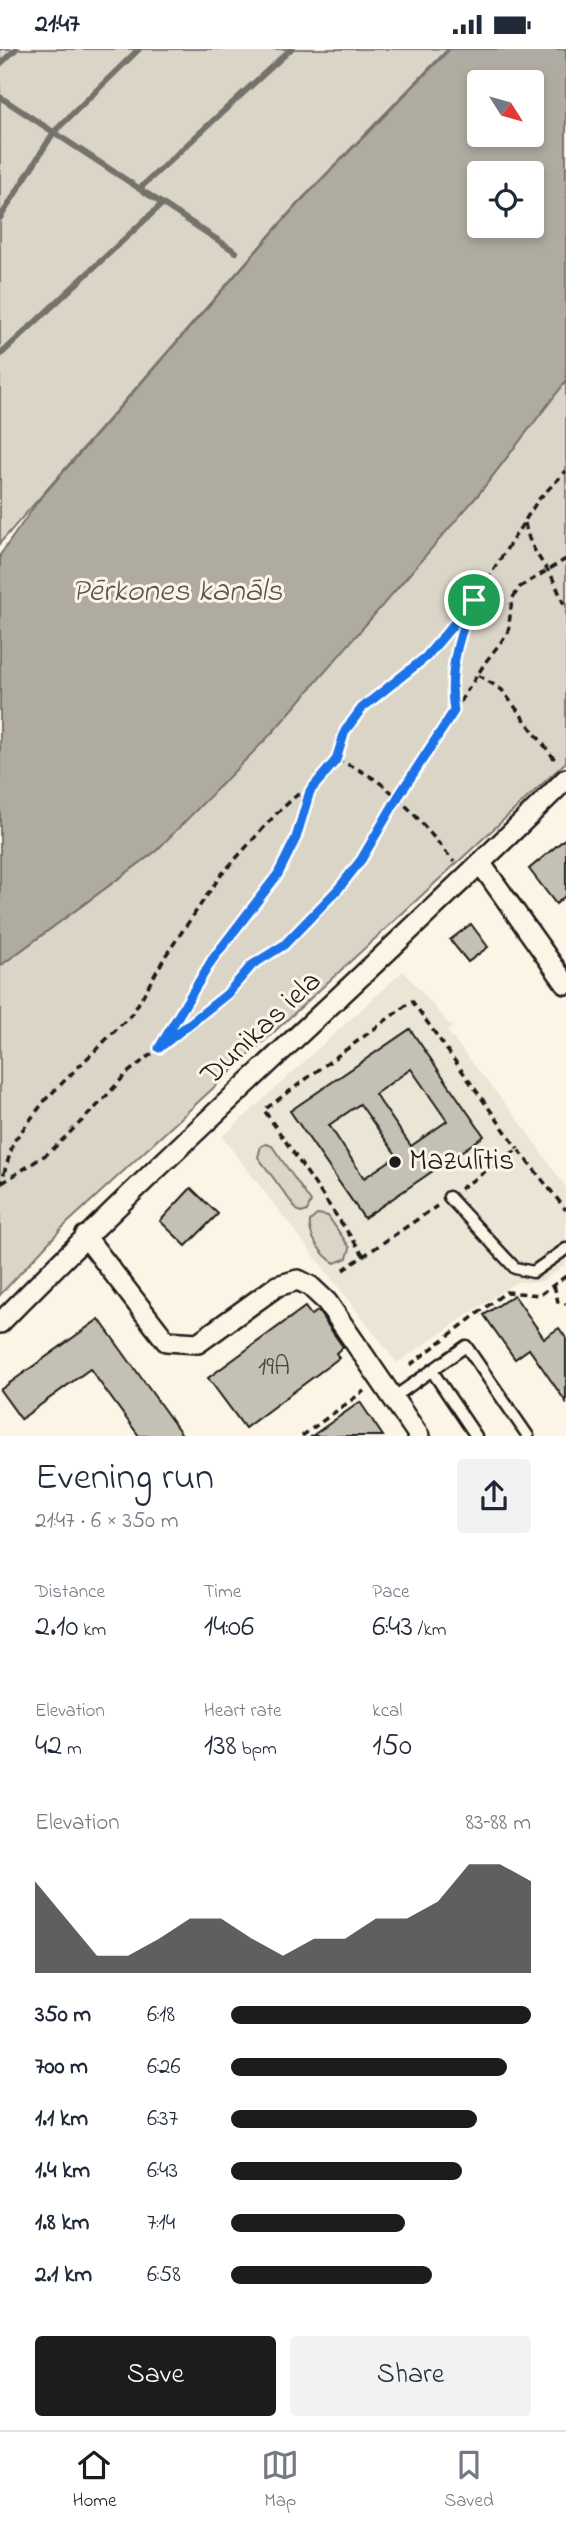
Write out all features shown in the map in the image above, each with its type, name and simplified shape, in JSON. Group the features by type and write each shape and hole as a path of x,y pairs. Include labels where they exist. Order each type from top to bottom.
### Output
{"street":[{"name":"Dunikas iela","path":"0,1322 85,1235 474,871 563,774"},
{"path":"474,871 566,984"},
{"path":"85,1235 166,1341 198,1343 277,1286 298,1280 310,1286 327,1302 419,1436"}],"lane":[{"path":"449,1197 515,1268 533,1272 566,1249"},
{"path":"389,1391 432,1371 466,1346 528,1436"},
{"path":"432,1371 476,1436"}],"path":[{"path":"159,1048 212,960 278,874 296,838 310,791 336,760 345,731 362,708 426,657 474,600 538,500 566,471"},
{"path":"525,521 528,538 566,608"},
{"path":"1,1184 50,1152 102,1102 126,1074 227,994 252,965 284,945 324,905 361,860 398,797 508,633 512,599 520,587 566,559"},
{"path":"454,711 454,657 465,619 474,600"},
{"path":"478,675 502,690 555,758 563,774"},
{"path":"336,760 361,769 398,797 474,871"},
{"path":"1,1184 13,1141 46,1099 133,1013 166,955 221,875 276,814 297,795 310,791"},
{"path":"364,1256 264,1109 412,1001 518,1149"},
{"path":"302,1436 364,1392 389,1391 506,1292 540,1295 566,1276"},
{"path":"554,1284 558,1302 566,1304"}],"shaded area":[{"path":"0,49 448,49 297,204 0,543"},
{"path":"566,381 566,762 62,1228 0,1295 0,966 156,851 477,496"},
{"name":"Mazulītis","path":"403,971 452,1027 447,1031 523,1126 566,1188 566,1264 541,1282 516,1282 397,1363 222,1137"},
{"path":"261,1146 272,1146 311,1202 307,1211 302,1213 297,1210 258,1157"},
{"path":"318,1214 328,1216 350,1248 347,1258 335,1263 325,1256 317,1245 311,1233 310,1221"}],"water":[{"name":"Pērkones kanāls","path":"450,49 566,49 566,381 477,496 272,733 156,851 0,966 0,555 38,501 297,205"}],"building":[{"path":"566,838 566,895 556,904 529,869"},
{"path":"471,924 488,947 468,962 450,940"},
{"path":"410,1029 484,1136 364,1218 290,1111","holes":["411,1069 447,1121 411,1146 375,1094","360,1104 397,1156 364,1178 329,1125"]},
{"path":"191,1188 218,1214 186,1246 160,1221"},
{"path":"514,1295 544,1338 559,1328 566,1338 566,1402 529,1349 515,1359 484,1315"},
{"path":"305,1307 311,1315 318,1311 343,1347 336,1353 339,1358 245,1428 208,1378"},
{"path":"99,1319 183,1436 139,1436 90,1369 21,1419 0,1390"},
{"path":"360,1402 383,1436 312,1436"}],"waterway":[{"path":"0,64 16,49"},
{"path":"0,218 54,132 139,49"},
{"path":"139,189 291,49"},
{"path":"0,97 236,252"},
{"path":"0,355 162,204"}],"place":[{"name":"Mazulītis","path":"395,1162"}],"route":[{"path":"474,600 465,619 454,657 454,711 361,860 324,905 284,945 252,965 227,994 159,1048 212,960 278,874 296,838 310,791 336,760 345,731 362,708 426,657 474,600"}]}
